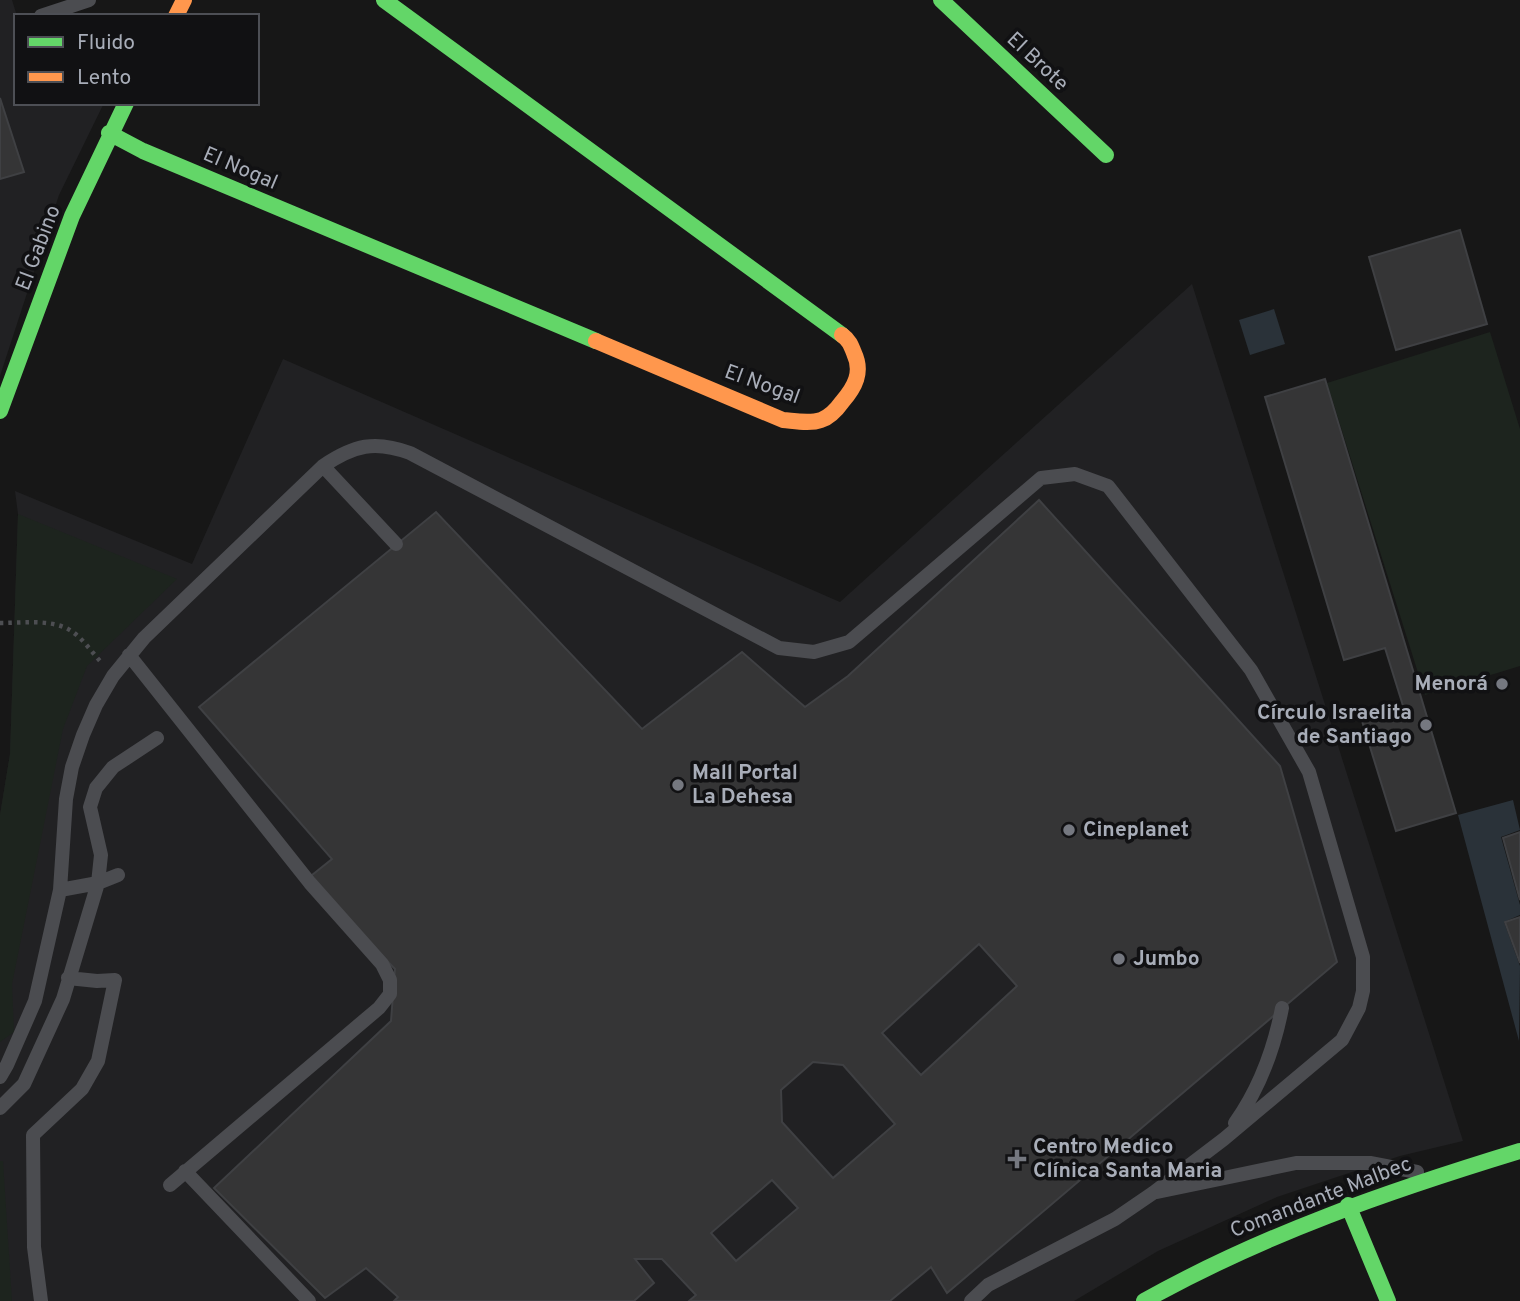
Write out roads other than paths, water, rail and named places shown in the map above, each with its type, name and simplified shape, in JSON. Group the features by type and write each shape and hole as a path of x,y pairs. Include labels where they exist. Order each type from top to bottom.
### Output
{"street":[{"name":"El Nogal","path":"110,134 143,151 783,420 825,420 855,387 860,373 848,339 384,0"},
{"name":"El Brote","path":"940,0 1106,155"},
{"name":"El Gabino","path":"0,411 68,227 126,105"},
{"name":"Comandante Malbec","path":"1144,1301 1285,1229 1348,1205 1520,1151"},
{"path":"1348,1205 1388,1301"}],"lane":[{"path":"47,14 89,0"},
{"path":"0,1077 35,1001 60,890 66,799 72,766 96,705 129,655 323,466 343,452 360,447 394,447 411,453 779,648 814,652 849,642 1041,478 1075,474 1108,486 1251,670 1308,772 1363,957 1363,991 1359,1008 1342,1040 1224,1139 1115,1219 988,1285 971,1301"},
{"path":"323,466 396,544"},
{"path":"129,655 310,883 382,964 390,980 390,994 379,1008 170,1185"},
{"path":"0,1108 24,1084 63,999 98,883 101,855 90,807 96,788 113,766 157,738"},
{"path":"60,890 98,883 118,875"},
{"path":"41,1301 34,1247 33,1135 82,1088 98,1061 115,980 68,978"},
{"path":"1224,1139 1253,1094 1264,1070 1282,1008"},
{"path":"1153,1193 1296,1163 1370,1163 1439,1176"},
{"path":"185,1171 309,1301"}],"place":[{"name":"Menorá","path":"1502,684"},
{"name":"Círculo Israelita de Santiago","path":"1426,725"},
{"name":"Mall Portal La Dehesa","path":"678,785"},
{"name":"Cineplanet","path":"1069,830"},
{"name":"Jumbo","path":"1119,959"},
{"name":"Centro Medico Clínica Santa Maria","path":"1017,1159"}]}
